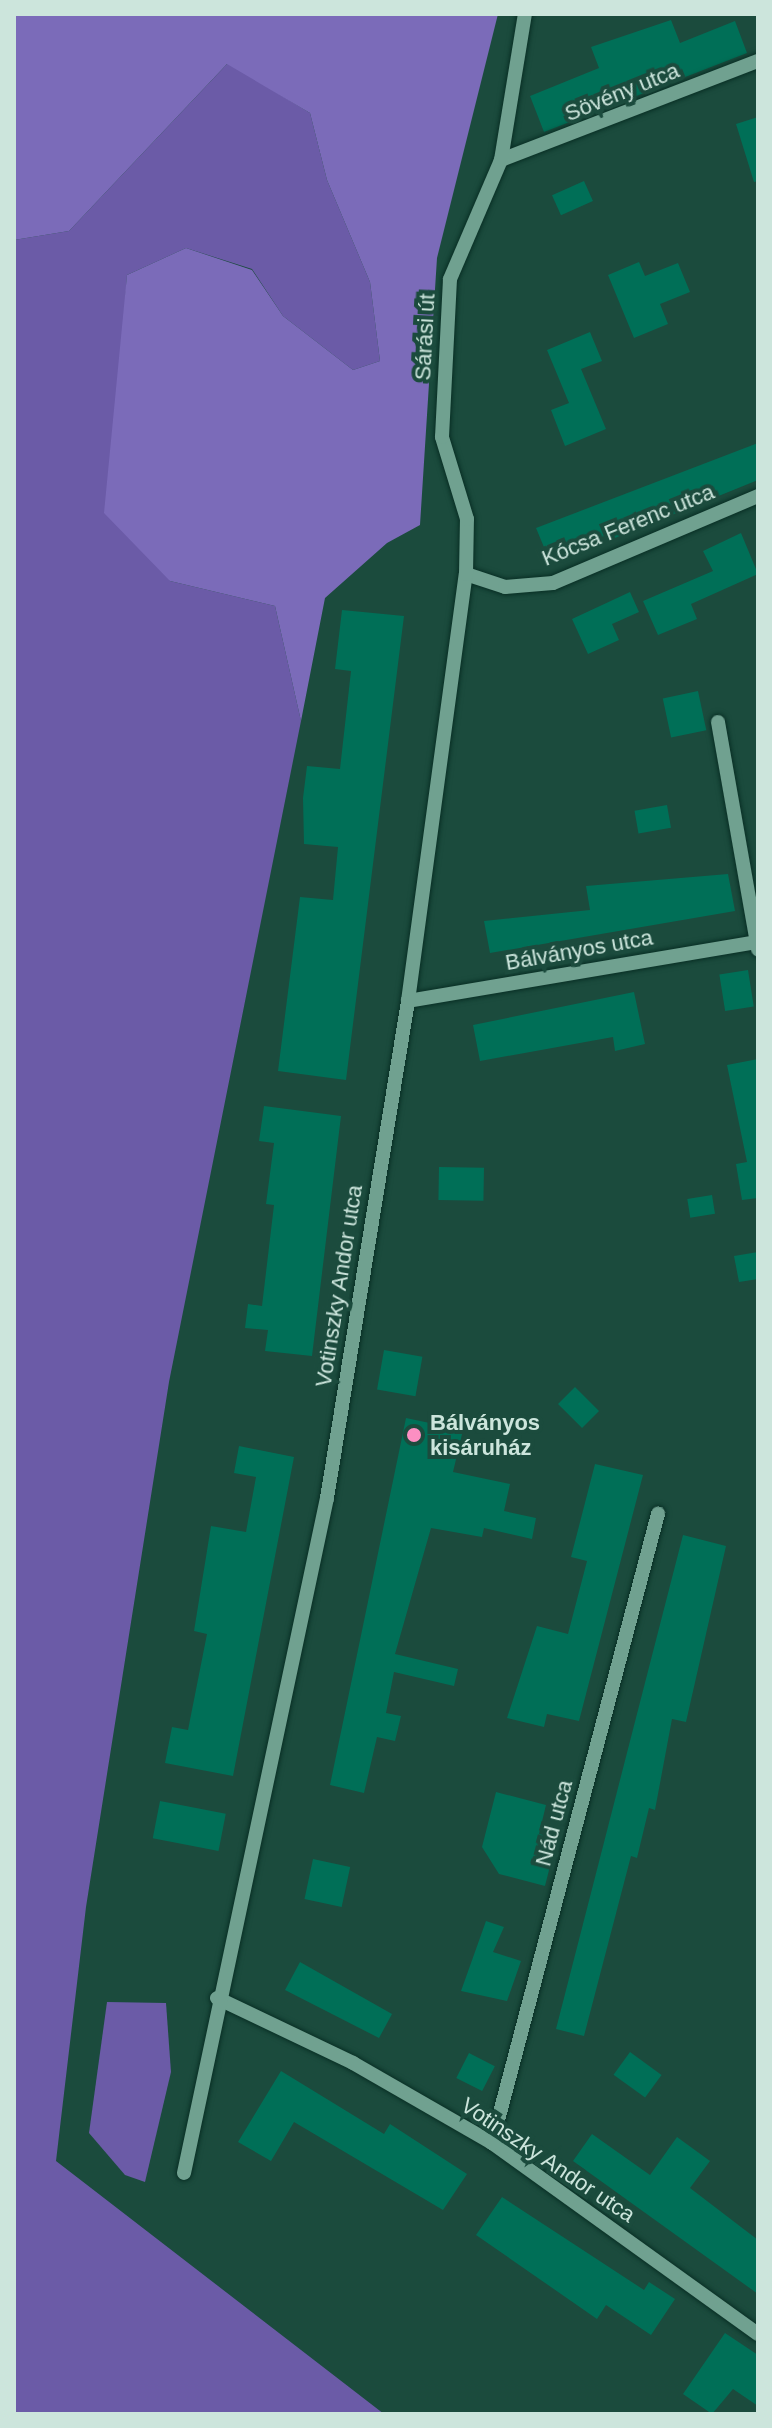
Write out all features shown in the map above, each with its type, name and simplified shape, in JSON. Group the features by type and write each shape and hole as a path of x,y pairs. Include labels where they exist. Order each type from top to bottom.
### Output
{"street":[{"name":"Sárási út","path":"466,574 467,519 442,437 450,279 501,160 525,14"},
{"name":"Sövény utca","path":"501,160 758,61"},
{"name":"Kócsa Ferenc utca","path":"466,574 505,587 553,583 758,496"},
{"name":"Votinszky Andor utca","path":"184,2173 217,1998 327,1498 408,1001 466,574"},
{"path":"718,722 758,945"},
{"name":"Bálványos utca","path":"408,1001 758,945"},
{"name":"Nád utca","path":"492,2143 658,1514"},
{"name":"Votinszky Andor utca","path":"217,1998 353,2063 492,2143 758,2334"}],"shaded area":[{"path":"14,14 498,14 437,258 420,525 387,543 325,598 301,721 275,606 170,581 104,513 127,275 186,248 252,270 283,316 353,370 380,361 370,282 327,180 310,113 227,64 69,231 14,240"},
{"path":"228,63 310,113 327,180 370,282 380,361 353,370 283,316 252,269 186,248 127,275 121,367 170,581 275,606 301,721 169,1382 86,1907 56,2161 384,2414 14,2414 14,240 69,231"},
{"path":"107,2002 166,2003 171,2072 145,2182 125,2175 89,2133"}],"building":[{"path":"671,20 680,43 735,21 747,53 544,132 530,96 599,68 591,47"},
{"path":"758,117 758,181 754,182 736,124"},
{"path":"584,181 593,201 561,215 552,195"},
{"path":"639,262 645,276 678,263 690,292 660,304 668,324 634,338 608,275"},
{"path":"590,332 602,361 581,369 606,429 565,446 551,410 569,403 547,350"},
{"path":"758,443 758,480 551,564 536,528"},
{"path":"741,533 758,574 691,604 697,619 658,635 643,601 713,571 703,551"},
{"path":"630,592 639,612 612,624 619,640 588,654 572,619"},
{"path":"342,610 404,616 346,1080 278,1071 300,897 333,900 338,847 304,844 303,798 307,766 340,769 351,671 335,669"},
{"path":"698,691 706,730 671,738 663,698"},
{"path":"667,805 671,828 638,833 635,811"},
{"path":"728,874 735,911 490,953 484,921 590,910 586,886"},
{"path":"748,970 754,1007 725,1011 719,975"},
{"path":"634,992 645,1044 615,1051 613,1037 480,1061 473,1025"},
{"path":"758,1059 758,1198 742,1200 736,1164 747,1162 727,1065"},
{"path":"264,1106 341,1116 312,1356 265,1351 268,1330 245,1328 248,1304 262,1306 274,1205 266,1204 274,1143 259,1141"},
{"path":"439,1167 484,1168 483,1201 438,1200"},
{"path":"712,1195 715,1214 690,1218 687,1199"},
{"path":"758,1252 758,1279 739,1282 734,1256"},
{"path":"384,1350 422,1357 415,1396 377,1389"},
{"path":"575,1387 599,1411 582,1428 558,1404"},
{"path":"406,1418 463,1430 453,1472 510,1484 504,1511 536,1518 532,1539 484,1528 482,1537 431,1528 395,1654 458,1669 454,1686 394,1672 386,1713 401,1716 395,1741 377,1737 364,1793 330,1785"},
{"path":"239,1446 294,1457 233,1776 165,1763 172,1727 188,1730 207,1634 194,1631 211,1526 246,1532 256,1477 234,1473"},
{"path":"595,1464 643,1475 579,1721 547,1714 544,1727 507,1718 537,1626 568,1634 587,1561 571,1557"},
{"path":"683,1535 726,1546 686,1722 672,1719 655,1810 649,1808 637,1858 631,1856 584,2036 556,2029"},
{"path":"496,1792 546,1805 539,1834 557,1839 545,1886 499,1874 482,1847"},
{"path":"160,1801 226,1814 219,1851 153,1838"},
{"path":"313,1859 350,1867 342,1907 304,1899"},
{"path":"486,1921 504,1927 493,1952 521,1961 507,2001 461,1991"},
{"path":"300,1962 392,2014 379,2038 285,1990"},
{"path":"630,2052 662,2075 645,2098 614,2075"},
{"path":"469,2053 495,2066 482,2091 456,2078"},
{"path":"281,2071 384,2134 390,2124 467,2174 443,2210 294,2122 271,2161 238,2142"},
{"path":"592,2134 650,2175 677,2137 710,2161 690,2188 758,2240 758,2294 573,2161"},
{"path":"502,2197 644,2290 649,2282 675,2299 651,2335 606,2305 597,2319 476,2235"},
{"path":"725,2333 758,2355 758,2406 733,2389 712,2414 683,2394"}],"place":[{"name":"Bálványos kisáruház","path":"414,1435"}]}
